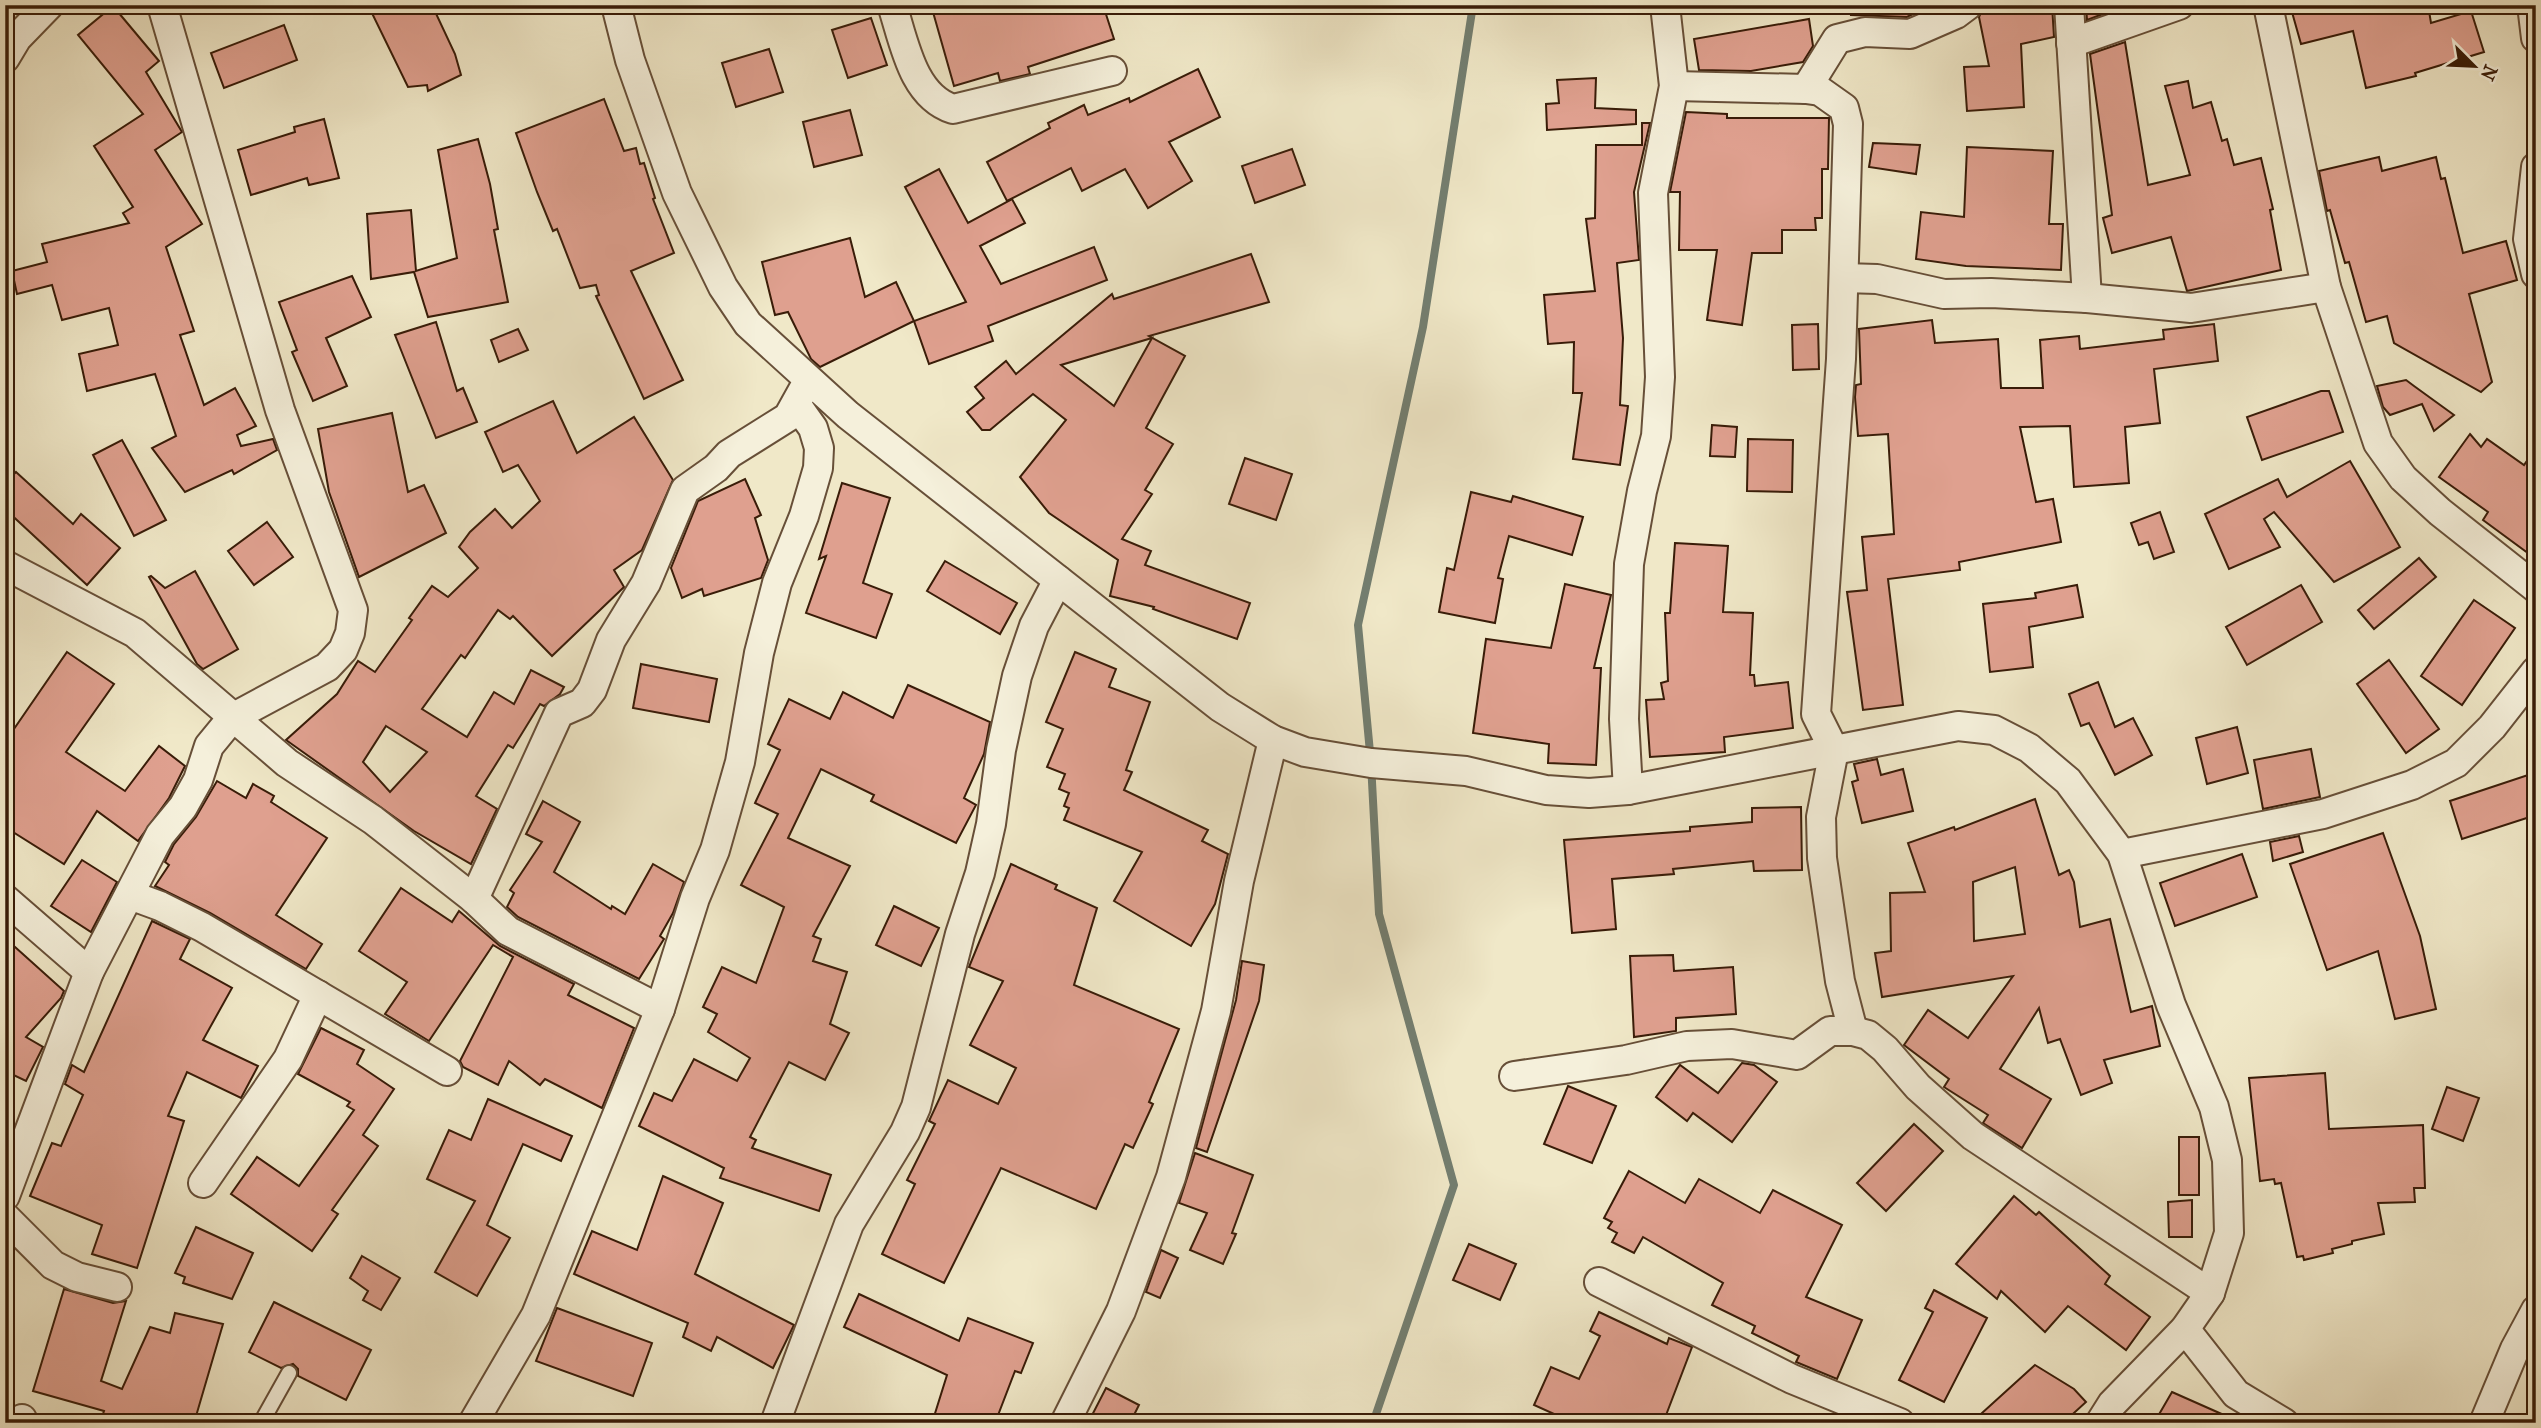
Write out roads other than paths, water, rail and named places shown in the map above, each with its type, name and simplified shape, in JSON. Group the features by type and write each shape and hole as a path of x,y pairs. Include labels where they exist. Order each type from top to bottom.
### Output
{"street":[{"path":"5,58 17,38 49,5"},
{"path":"5,1196 89,972 160,835 183,807 198,780 209,746 232,718 327,667 343,650 350,633 352,610 280,410 162,5"},
{"path":"616,5 630,60 673,182 723,288 747,324 801,392 1058,580 1220,707 1273,740 1305,752 1371,763 1466,771 1546,790 1589,793 1628,790 1958,726 1994,730 2029,748 2068,781 2122,854 2171,1005 2214,1107 2227,1160 2229,1233 2210,1293 2185,1329 2112,1404 2100,1423"},
{"path":"892,5 914,75 939,105 953,109 1112,71"},
{"path":"1628,790 1624,719 1629,564 1642,491 1656,436 1660,377 1653,193 1674,86 1665,5"},
{"path":"1806,89 1837,39 1865,32 1910,34 1956,14 1968,5"},
{"path":"2069,5 2087,298"},
{"path":"2071,43 2179,5"},
{"path":"2268,5 2326,287 2378,443 2403,478 2440,512 2536,587"},
{"path":"2532,5 2536,38"},
{"path":"1674,86 1820,91 1844,108 1848,124 1842,359 1816,714 1833,750 1821,817 1822,858 1840,981 1853,1031"},
{"path":"2536,167 2528,239 2536,274"},
{"path":"1844,278 1877,279 1944,295 1991,293 2087,298 2191,308 2326,287"},
{"path":"474,899 559,713 582,703 592,690 611,640 646,583 685,490 716,468 729,454 788,417 801,392"},
{"path":"473,1423 536,1315 660,1009 695,898 715,850 740,762 759,653 777,583 804,516 818,468 819,448 801,392"},
{"path":"5,565 135,633 287,763 373,820 474,899 508,931 660,1009"},
{"path":"775,1423 849,1224 905,1132 916,1107 960,934 980,873 1017,676 1034,626 1058,580"},
{"path":"2122,854 2323,814 2412,785 2456,763 2492,727 2536,671"},
{"path":"1065,1423 1121,1311 1171,1177 1216,1011 1239,881 1273,740"},
{"path":"130,895 160,906 202,927 447,1071"},
{"path":"5,900 89,972"},
{"path":"204,1183 288,1059 318,995"},
{"path":"1514,1076 1626,1060 1687,1046 1732,1044 1797,1055 1830,1031 1853,1031 1868,1035 1885,1049 1918,1087 1973,1136 2210,1293"},
{"path":"5,1217 53,1265 77,1277 117,1287"},
{"path":"1599,1282 1792,1379 1900,1423"},
{"path":"2484,1423 2515,1349 2536,1310"},
{"path":"2185,1329 2236,1394 2284,1423"}],"lane":[{"path":"261,1423 289,1373"}],"waterway":[{"path":"1373,1423 1454,1185 1379,914 1371,763 1358,625 1423,327 1473,5"}]}
